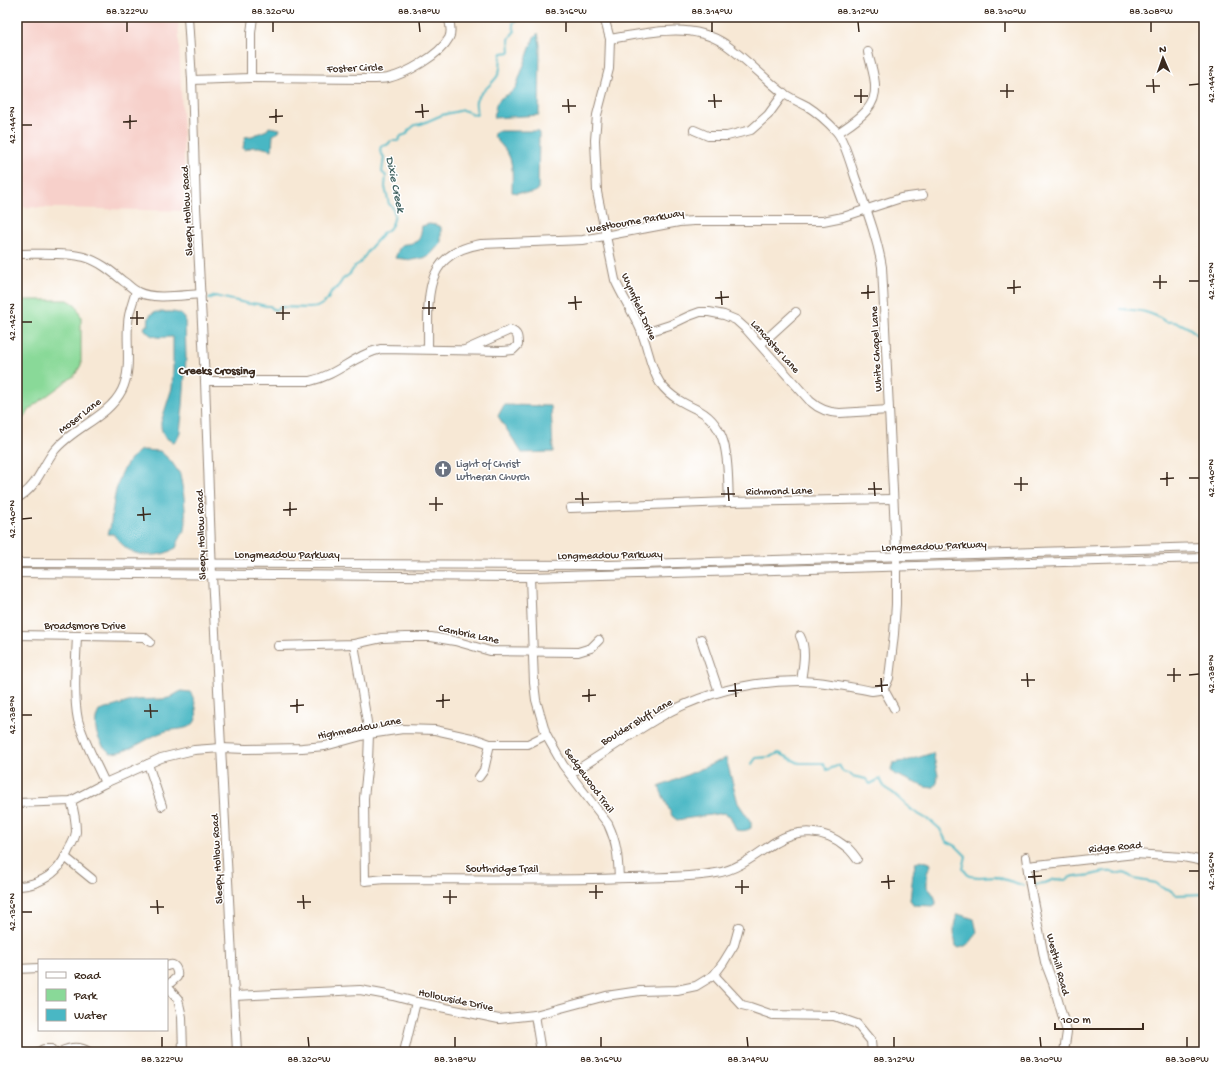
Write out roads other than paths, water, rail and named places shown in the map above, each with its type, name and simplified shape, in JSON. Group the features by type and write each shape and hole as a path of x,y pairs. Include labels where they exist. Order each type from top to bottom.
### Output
{"street":[{"name":"Sleepy Hollow Road","path":"188,17 205,381 212,575 237,1052"},
{"path":"251,78 251,33 253,17"},
{"name":"Foster Circle","path":"192,80 251,78 388,78 411,69 429,59 441,48 449,37 450,24 448,17"},
{"name":"Wynnfield Drive","path":"604,17 610,38 609,68 597,115 595,140 597,192 615,280 642,334 653,369 660,382 668,392 679,400 705,414 713,422 720,433 725,446 729,502"},
{"name":"White Chapel Lane","path":"610,38 663,31 685,31 712,37 724,43 743,58 784,94 817,113 838,133 849,157 880,254 882,267 896,557 895,619 892,660 889,678 883,688"},
{"path":"838,133 866,112 873,98 876,85 868,52"},
{"path":"694,130 708,136 727,136 751,130 768,115 784,94"},
{"name":"Westbourne Parkway","path":"428,349 429,296 432,278 441,264 452,254 469,246 481,244 582,240 679,222 823,221 843,217 901,198 923,195"},
{"path":"17,254 83,256 109,269 136,291 146,295 201,294"},
{"name":"Moser Lane","path":"17,498 25,494 31,488 54,450 70,435 105,410 122,390 128,368 128,323 130,310 136,291"},
{"name":"Lancaster Lane","path":"642,334 700,312 724,315 736,320 746,329 816,406 832,413 889,410"},
{"path":"761,344 796,312"},
{"path":"205,381 310,381 320,379 334,373 360,356 381,349 465,350 513,350 518,345 518,338 515,332 510,330 465,350"},
{"name":"Richmond Lane","path":"570,508 729,502 893,499"},
{"name":"Longmeadow Parkway","path":"17,564 610,565 1204,547"},
{"name":"Longmeadow Parkway","path":"17,573 530,577 1204,558"},
{"name":"Sedgewood Trail","path":"530,577 534,683 536,700 546,735 570,774 608,824 616,845 619,878"},
{"name":"Broadsmore Drive","path":"17,635 144,637 150,642"},
{"path":"17,803 71,801 105,783 78,720 75,673 77,636"},
{"path":"800,636 804,651 801,681"},
{"name":"Cambria Lane","path":"278,646 354,644 382,638 431,637 455,641 490,651 578,652 591,648 599,640"},
{"path":"701,639 718,692"},
{"name":"Southridge Trail","path":"354,644 369,734 364,798 365,881 385,879 587,879 717,873 737,866 776,841 794,834 814,831 831,836 846,846 857,859"},
{"name":"Boulder Bluff Lane","path":"570,774 660,717 684,705 718,692 756,684 801,681 872,691 883,688"},
{"path":"883,688 894,708"},
{"name":"Highmeadow Lane","path":"105,783 161,758 194,750 221,748 302,748 325,746 369,734 413,728 435,730 476,739 490,744 528,744 546,735"},
{"path":"479,777 484,770 490,744"},
{"path":"148,764 162,806"},
{"path":"17,886 26,886 46,878 56,870 65,857 76,834 76,822 71,801"},
{"name":"Ridge Road","path":"1028,866 1135,854 1183,857 1204,861"},
{"path":"65,857 92,879"},
{"name":"Westhill Road","path":"1026,857 1045,962 1053,983 1066,1032 1064,1052"},
{"path":"739,927 737,936 729,954 714,975 742,1005 773,1015 834,1016 857,1024 871,1041 872,1052"},
{"path":"168,966 174,966 178,972 177,977 168,985"},
{"path":"17,969 38,968"},
{"name":"Hollowside Drive","path":"234,996 360,990 499,1019 535,1015 606,996 640,991 677,990 696,986 714,975"},
{"path":"168,987 178,999 182,1017 184,1052"},
{"path":"404,1052 416,1002"},
{"path":"535,1015 541,1052"},
{"path":"39,1052 46,1048 51,1049 54,1052"},
{"path":"60,1052 76,1048 89,1052"}],"water":[{"path":"538,33 540,45 539,115 494,118 496,104 501,98 509,94 516,87 534,37"},
{"path":"269,127 280,129 279,132 273,135 272,150 253,147 244,150 245,137 267,130"},
{"path":"497,131 537,131 539,133 538,190 529,193 512,192 510,158 494,136 494,133"},
{"path":"429,224 441,227 441,243 428,257 412,260 395,258 398,250 403,244 417,241 420,236 422,226"},
{"path":"156,312 175,312 179,313 185,318 186,358 183,406 180,432 178,438 174,442 168,439 162,432 161,425 172,388 173,337 153,336 144,328 148,325 151,314"},
{"path":"504,405 551,406 553,452 522,453 498,416"},
{"path":"141,450 160,451 171,461 180,474 184,497 186,522 185,530 181,535 176,548 166,553 146,555 135,553 126,548 113,534 107,534 110,529 117,486 121,475 132,457"},
{"path":"181,691 190,692 195,703 196,717 193,724 190,726 166,731 119,752 111,753 99,740 96,722 99,711 135,700 169,698"},
{"path":"933,753 938,775 937,783 933,788 925,787 894,774 891,769 893,763 910,760"},
{"path":"726,758 738,803 751,822 751,828 747,830 736,830 730,816 724,813 677,820 672,816 659,787"},
{"path":"921,860 930,863 931,865 927,873 927,887 935,899 936,904 933,906 914,905 910,900 913,873 916,862"},
{"path":"958,914 974,919 977,932 974,938 966,946 959,948 956,946 954,930"}],"waterway":[{"name":"Dixie Creek","path":"209,299 215,296 250,304 270,306 276,310 281,307 317,307 324,303 328,299 331,292 337,288 343,279 350,274 355,266 360,263 382,233 390,228 394,220 394,211 389,204 385,187 386,176 382,172 384,157 380,152 381,146 387,145 391,141 398,141 401,136 407,134 408,131 415,125 442,115 463,110 476,115 477,98 498,75 502,53 510,52 509,39 515,31 513,23 520,17"},
{"path":"1120,309 1144,312 1155,315 1166,322 1177,323 1192,330 1204,342"},
{"path":"751,765 756,758 770,757 779,753 799,763 823,763 827,770 839,765 843,772 851,774 852,776 866,779 870,784 880,779 885,788 893,793 913,811 932,822 940,829 946,841 956,846 966,856 963,869 969,876 996,876 1024,886"},
{"path":"1035,884 1045,883 1055,879 1066,880 1072,876 1087,876 1102,872 1114,872 1119,874 1127,874 1134,879 1156,883 1161,887 1170,890 1176,895 1204,894"}],"place":[{"name":"Light of Christ Lutheran Church","path":"443,469"}],"district":[{"name":"Creeks Crossing","path":"217,370"}]}
